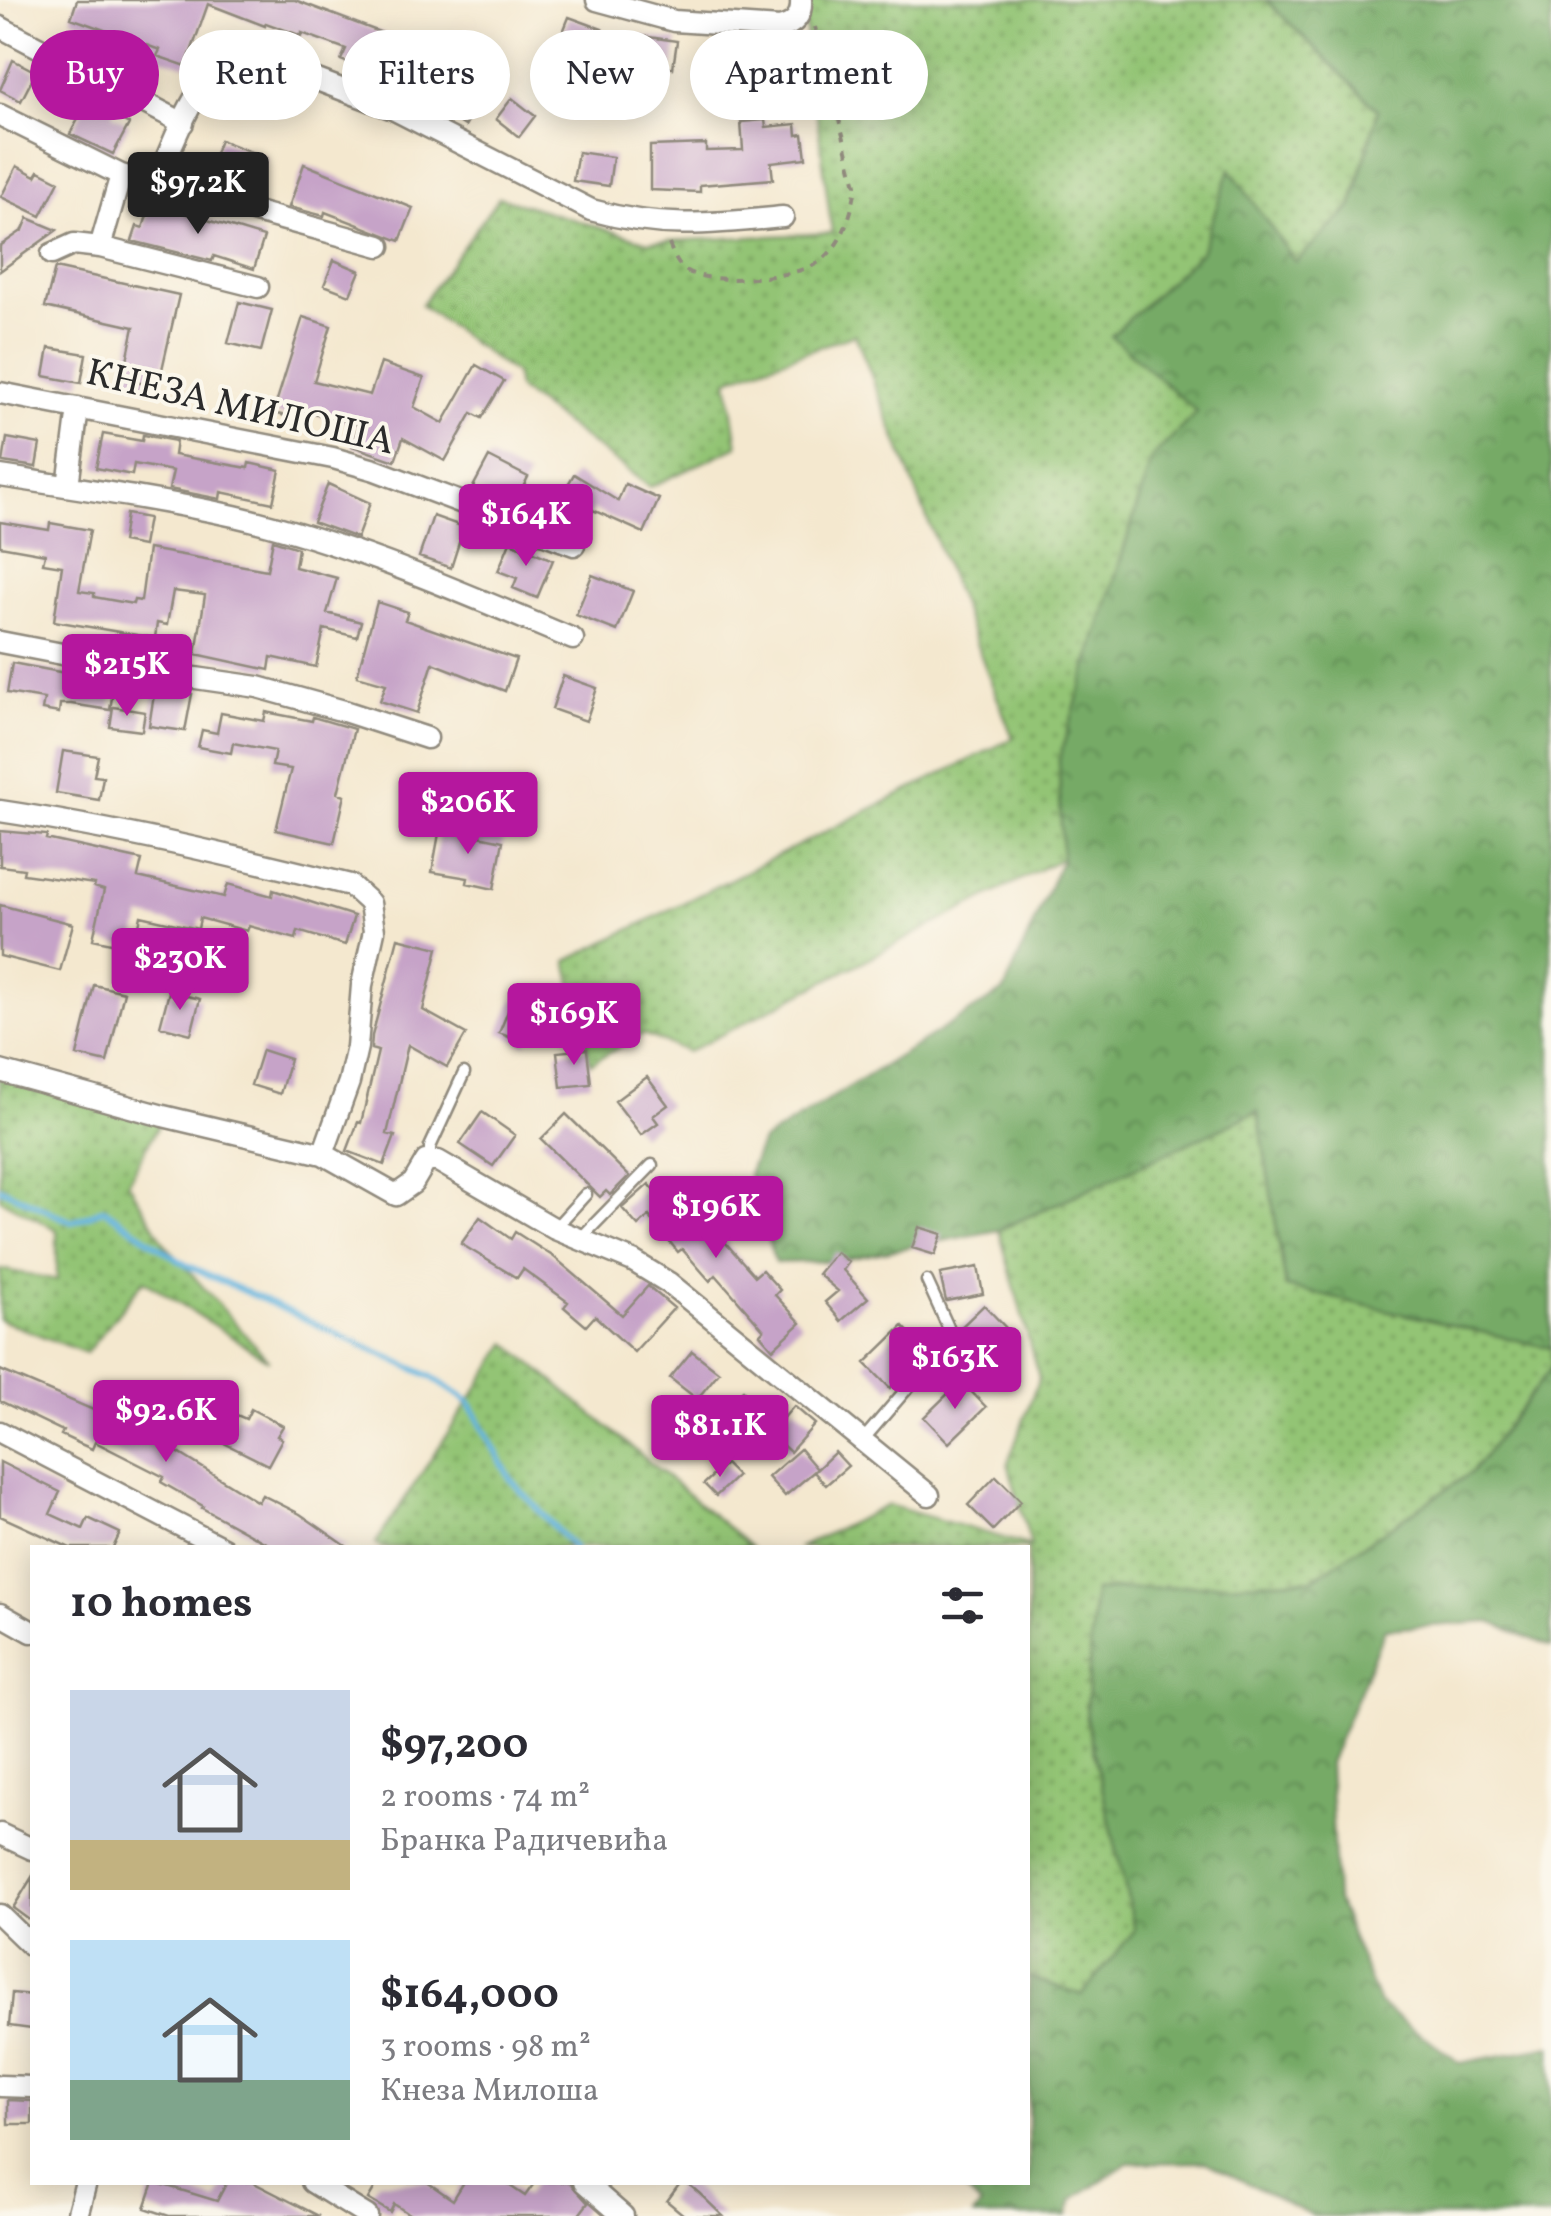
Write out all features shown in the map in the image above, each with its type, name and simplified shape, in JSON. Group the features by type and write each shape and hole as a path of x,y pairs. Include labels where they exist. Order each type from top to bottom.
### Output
{"street":[{"path":"596,0 674,21 780,28 800,16 802,3"},
{"path":"0,26 183,123"},
{"path":"156,184 183,123 215,67 236,54 257,57 348,90 426,124 591,210 623,219 690,226 783,217"},
{"path":"0,116 121,175 380,246"},
{"path":"100,247 121,175"},
{"path":"52,254 74,244 100,247 258,287"},
{"name":"КНЕЗА МИЛОША","path":"0,394 333,458 375,470 574,546"},
{"path":"68,486 78,408"},
{"path":"0,476 235,516 292,532 444,585 573,640"},
{"path":"0,642 161,674 258,687 427,738"},
{"path":"0,811 86,824 350,885 370,903 374,916 362,985 357,1047 323,1154"},
{"path":"0,1071 163,1116 323,1154 396,1195 413,1182 430,1159 554,1229 633,1261 669,1284 929,1495"},
{"path":"0,1432 217,1545"},
{"path":"0,1614 30,1631"},
{"path":"0,1834 30,1848"},
{"path":"2,1922 30,1944"},
{"path":"0,2086 30,2087"},
{"path":"77,2216 85,2185"},
{"path":"317,2185 367,2216"},
{"path":"587,2185 622,2216"}],"lane":[{"path":"430,1159 430,1148 464,1073"},
{"path":"580,1239 652,1166"},
{"path":"554,1229 586,1194"},
{"path":"861,1441 947,1342 948,1326 927,1281"}],"path":[{"path":"664,225 678,264 700,276 746,278 792,272 816,265 833,248 853,208 856,185 815,25 802,3"}],"green space":[{"path":"802,0 1266,0 1378,110 1351,207 1296,263 1230,170 1202,252 1112,336 1198,411 1152,458 1059,759 1062,858 688,1052 643,1034 591,1063 567,961 1013,738 855,334 728,379 738,446 650,487 518,389 515,374 421,305 499,197 648,242 832,233 817,120 928,120 928,30 806,30"},
{"path":"1266,0 1551,0 1551,1348 1286,1287 1258,1111 999,1230 837,1261 775,1263 748,1174 762,1141 1004,991 1062,858 1059,759 1152,458 1197,412 1111,336 1201,252 1230,169 1295,262 1352,207 1378,110"},
{"path":"0,1071 163,1116 128,1182 165,1244 269,1361 144,1280 86,1353 0,1320 0,1269 57,1280 57,1230 0,1199"},
{"path":"1258,1111 1286,1287 1551,1348 1551,1368 1472,1472 1313,1579 1094,1591 1086,1718 1135,1930 1082,1995 1030,1978 1031,1546 1008,1463 1039,1378 999,1230"},
{"path":"507,1343 749,1545 378,1545 376,1543"},
{"path":"1551,1368 1551,1647 1490,1622 1385,1629 1329,1763 1336,1898 1379,2004 1460,2063 1551,2046 1551,2216 1313,2216 1205,2162 1128,2163 1073,2199 1068,2216 973,2216 981,2205 961,2185 1030,2185 1030,1978 1082,1995 1135,1930 1086,1718 1094,1591 1313,1579 1472,1472"},
{"path":"888,1505 1028,1545 804,1545"}],"building":[{"path":"77,0 295,0 374,30 342,30 342,48 322,40 322,30 285,30 266,23 265,26 208,4 199,30 179,30 179,64 159,57 159,30 104,30 71,18"},
{"path":"569,17 602,29 602,30 564,30"},
{"path":"670,40 677,41 673,68 670,68"},
{"path":"13,60 30,69 30,84 21,101 0,90"},
{"path":"512,98 530,112 532,120 519,137 497,120 510,120"},
{"path":"78,120 121,120 129,124 113,154 70,134"},
{"path":"765,120 766,127 796,124 797,135 803,134 806,158 771,162 773,179 700,185 700,192 650,190 650,146 706,144 706,151 743,150 741,122"},
{"path":"220,140 267,158 252,195 206,177"},
{"path":"578,152 613,157 609,186 573,181"},
{"path":"304,164 413,208 400,241 325,212 324,216 289,207"},
{"path":"17,166 36,176 39,171 59,181 41,216 1,197"},
{"path":"151,203 264,237 254,269 214,256 212,261 132,241 137,226 143,228"},
{"path":"28,218 57,230 0,271 0,246 23,230"},
{"path":"334,260 360,271 350,295 324,285"},
{"path":"55,268 179,295 158,387 123,379 134,327 45,307"},
{"path":"239,302 272,310 261,351 228,343"},
{"path":"303,317 331,326 314,381 370,395 381,363 424,378 414,407 443,423 476,365 504,381 482,418 472,413 445,461 403,438 395,461 352,446 359,425 306,411 304,420 273,413"},
{"path":"49,348 86,354 81,383 44,376"},
{"path":"103,434 142,441 143,435 176,441 174,455 280,470 273,503 221,492 220,499 169,489 173,471 134,464 132,475 96,468"},
{"path":"7,438 40,444 36,467 3,462"},
{"path":"489,457 528,477 513,507 473,487"},
{"path":"574,474 618,501 625,484 659,499 644,533 593,510 583,527 553,510"},
{"path":"328,484 370,503 357,538 313,522"},
{"path":"126,514 148,518 143,546 122,542"},
{"path":"433,516 464,527 451,568 419,557"},
{"path":"0,522 49,530 50,523 90,530 79,591 133,604 134,600 141,601 148,549 267,570 273,540 298,548 295,567 337,578 327,613 361,622 357,637 324,629 316,667 271,657 269,670 196,654 205,595 173,591 167,625 157,623 155,638 54,621 62,566 43,563 45,554 0,546"},
{"path":"510,542 553,560 537,598 513,588 517,578 498,571"},
{"path":"592,575 633,591 617,631 576,615"},
{"path":"377,602 408,612 405,620 516,659 505,691 433,663 417,713 380,701 386,684 357,676"},
{"path":"12,663 115,678 110,710 60,704 59,713 42,710 44,699 7,693"},
{"path":"563,676 597,688 586,721 552,709"},
{"path":"155,688 192,694 185,731 149,726"},
{"path":"113,707 145,712 142,731 110,727"},
{"path":"266,712 312,721 313,717 354,729 338,793 345,795 334,843 276,830 291,769 272,766 275,751 233,743 231,753 198,747 202,730 217,733 221,713 264,721"},
{"path":"63,751 98,756 94,776 103,777 99,800 56,793"},
{"path":"440,828 503,841 494,889 467,883 468,878 432,872"},
{"path":"0,831 47,835 46,839 142,860 138,877 224,897 228,884 272,896 273,890 354,916 345,945 298,931 296,939 200,918 198,929 141,916 134,948 93,939 104,890 94,887 95,884 23,874 24,869 0,866"},
{"path":"0,905 73,924 60,971 0,956"},
{"path":"398,938 438,948 423,1010 466,1034 447,1067 408,1045 387,1134 395,1136 384,1165 347,1151 358,1122 361,1123 378,1051 371,1049 372,1036"},
{"path":"94,985 124,992 107,1062 77,1055"},
{"path":"169,992 200,999 191,1034 160,1026"},
{"path":"513,999 541,1011 526,1044 499,1033"},
{"path":"587,1049 591,1084 561,1087 557,1052"},
{"path":"262,1050 290,1059 280,1094 251,1085"},
{"path":"647,1077 668,1105 653,1116 658,1123 641,1135 615,1101"},
{"path":"482,1112 515,1135 493,1166 460,1144"},
{"path":"566,1114 629,1176 610,1195 606,1191 600,1197 541,1139"},
{"path":"649,1184 668,1206 681,1195 713,1235 716,1232 755,1276 762,1270 780,1290 775,1295 801,1323 773,1349 760,1334 764,1330 716,1275 710,1281 682,1249 678,1252 649,1216 638,1226 622,1208"},
{"path":"480,1217 511,1239 515,1232 554,1257 622,1315 648,1286 674,1308 634,1352 595,1316 586,1326 564,1307 568,1302 523,1269 517,1278 461,1244"},
{"path":"919,1227 942,1234 935,1255 912,1248"},
{"path":"836,1252 849,1262 843,1270 868,1298 841,1321 825,1302 838,1291 818,1274"},
{"path":"978,1267 983,1294 946,1301 940,1274"},
{"path":"984,1305 1007,1329 979,1356 956,1332"},
{"path":"903,1326 927,1352 890,1388 865,1363"},
{"path":"692,1351 719,1372 697,1399 670,1378"},
{"path":"0,1370 121,1422 135,1393 153,1402 140,1429 258,1502 262,1495 300,1514 345,1545 270,1545 161,1482 164,1477 95,1442 92,1449 76,1442 61,1435 63,1431 0,1401"},
{"path":"961,1381 986,1407 949,1443 924,1417"},
{"path":"743,1390 763,1413 738,1434 718,1411"},
{"path":"794,1406 815,1424 790,1452 770,1434"},
{"path":"251,1409 283,1426 277,1436 282,1439 268,1465 222,1442 237,1415 246,1419"},
{"path":"800,1449 817,1469 785,1496 768,1477"},
{"path":"835,1452 848,1466 826,1485 814,1472"},
{"path":"0,1462 60,1492 50,1514 83,1529 88,1518 120,1533 114,1545 63,1545 0,1516"},
{"path":"725,1464 737,1476 716,1496 704,1484"},
{"path":"996,1476 1021,1501 993,1530 968,1505"},
{"path":"30,1880 30,1921 13,1908"},
{"path":"12,1993 30,1995 30,2029 9,2026"},
{"path":"8,2100 30,2101 30,2124 8,2124"},
{"path":"153,2185 217,2201 225,2185 258,2185 319,2216 169,2216 145,2208"},
{"path":"376,2185 431,2185 453,2200 462,2185 508,2185 525,2196 533,2185 572,2185 588,2203 578,2216 412,2216 394,2204 390,2212 368,2199"},
{"path":"679,2185 689,2185 723,2216 685,2216 667,2201"}],"waterway":[{"path":"0,1188 72,1222 104,1209 184,1264 430,1376 469,1402 511,1480 571,1545"}]}
